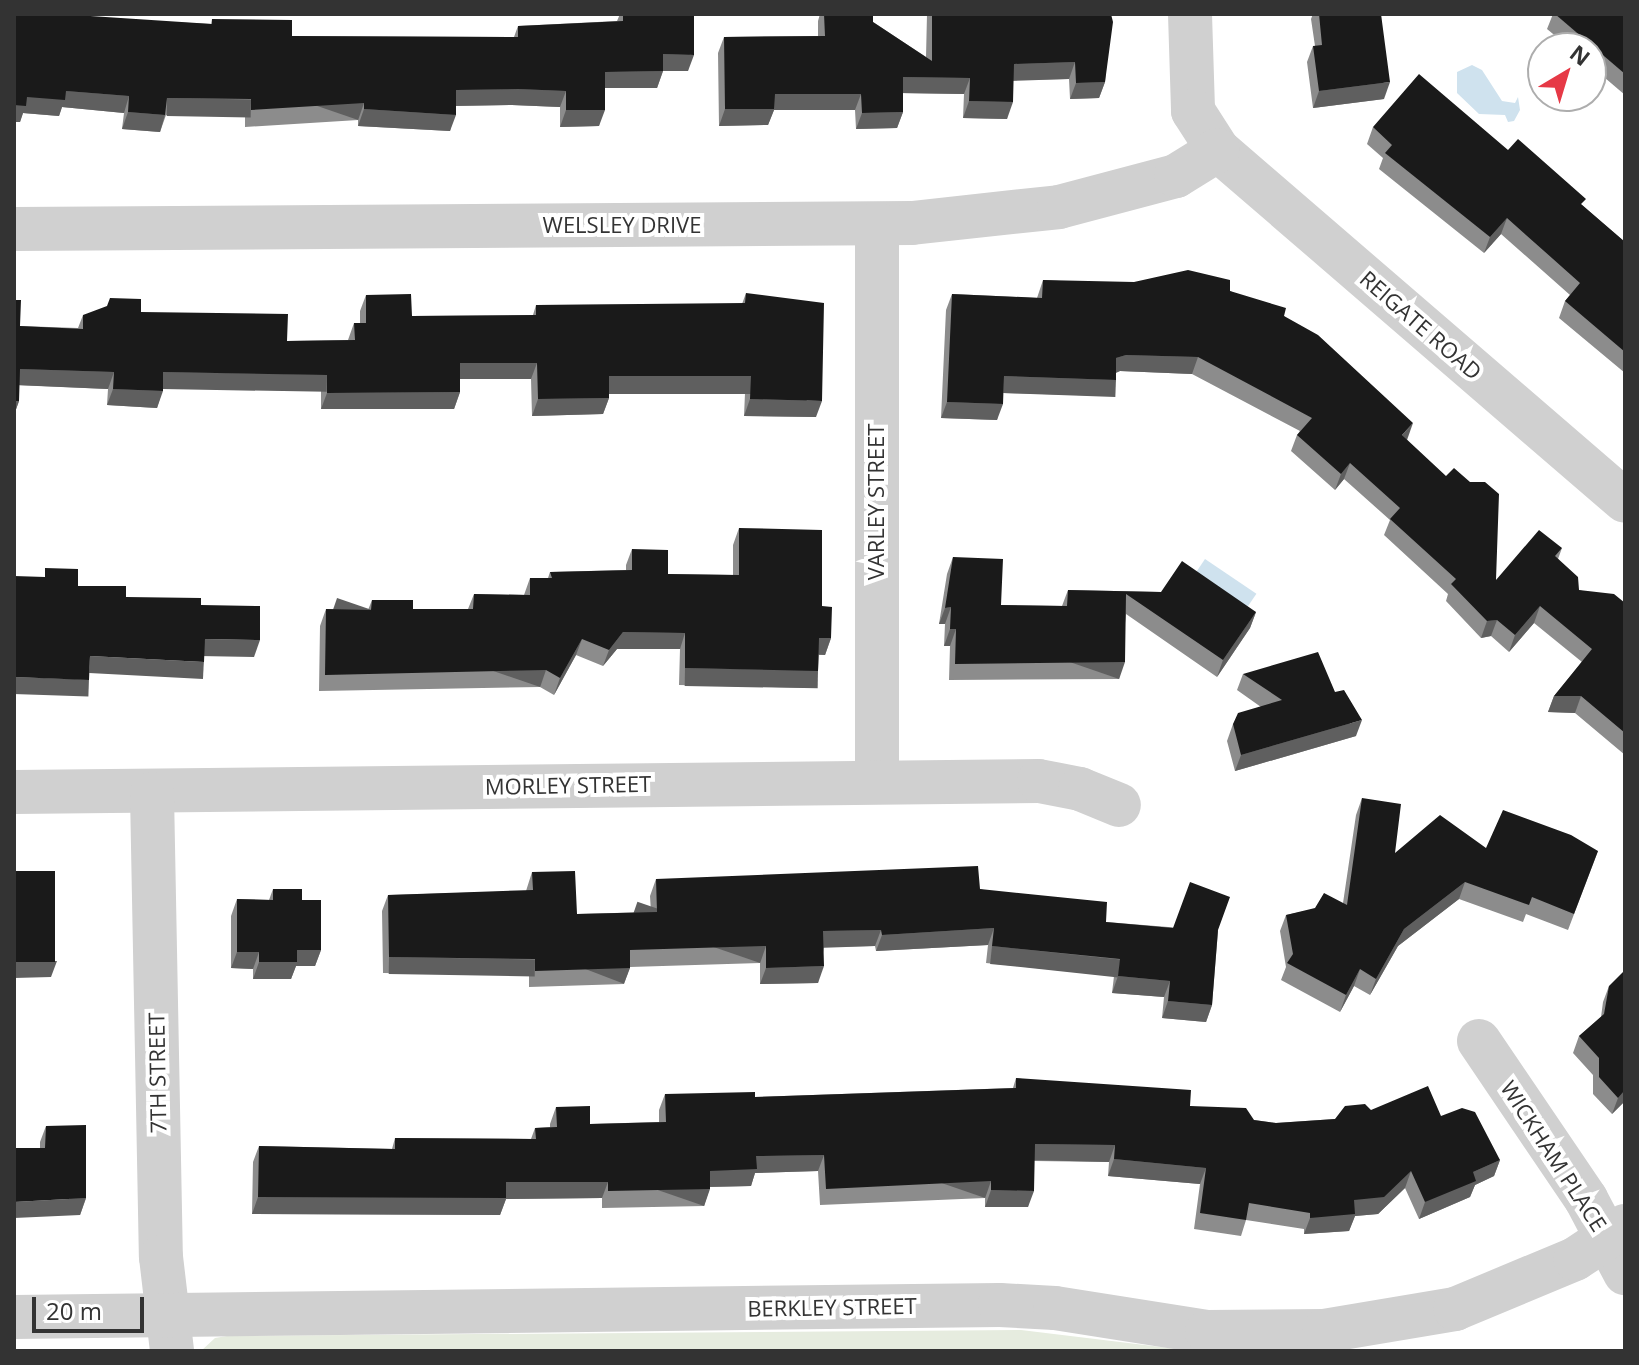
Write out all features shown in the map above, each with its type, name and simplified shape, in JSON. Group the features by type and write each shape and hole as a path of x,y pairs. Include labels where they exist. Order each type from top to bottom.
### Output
{"street":[{"name":"REIGATE ROAD","path":"1190,14 1193,111 1218,150 1625,501"},
{"name":"WELSLEY DRIVE","path":"14,229 877,224 1059,207 1176,176 1218,150"},
{"name":"VARLEY STREET","path":"877,224 877,779"},
{"name":"MORLEY STREET","path":"14,792 152,794 877,779 1039,781 1080,789 1119,805"},
{"name":"7TH STREET","path":"152,794 169,1334"},
{"name":"WICKHAM PLACE","path":"1479,1041 1619,1246"},
{"name":"BERKLEY STREET","path":"14,1317 169,1334 1000,1305 1055,1308 1207,1332 1324,1331 1455,1309 1575,1259 1619,1246"}],"shaded area":[{"path":"1021,1330 1194,1351 201,1351 215,1338 227,1336"}],"water":[{"path":"1472,65 1482,70 1502,101 1515,103 1518,97 1520,110 1514,121 1508,122 1505,115 1479,114 1457,93 1457,72"},
{"path":"1205,559 1256,594 1241,616 1190,581"}],"building":[{"path":"14,14 212,24 212,19 292,20 292,36 518,37 518,26 623,21 623,14 694,14 694,55 663,54 663,71 605,72 605,110 566,110 566,91 518,89 456,90 456,115 364,109 364,103 251,110 251,99 167,98 165,115 128,112 129,96 66,91 65,100 27,97 26,106 14,105"},
{"path":"824,14 873,14 873,22 932,61 932,14 1111,14 1113,22 1105,82 1076,83 1075,62 1014,64 1013,102 969,101 970,78 903,77 903,112 862,113 861,94 775,94 774,109 725,109 724,37 825,36"},
{"path":"1319,14 1381,14 1390,82 1319,91 1313,46 1322,45"},
{"path":"1555,14 1625,14 1625,74 1607,59 1607,32 1576,32"},
{"path":"1419,74 1508,150 1518,139 1586,199 1581,204 1625,242 1625,352 1565,301 1580,283 1507,218 1490,237 1385,153 1392,145 1373,127"},
{"path":"1188,270 1230,280 1230,291 1286,308 1284,316 1318,335 1413,423 1402,435 1446,476 1454,468 1470,482 1485,482 1499,494 1496,580 1539,530 1562,548 1555,556 1578,577 1579,590 1614,594 1625,603 1625,733 1581,696 1554,696 1592,649 1540,606 1515,635 1497,620 1487,621 1451,584 1456,579 1390,519 1400,508 1350,463 1341,474 1297,435 1312,418 1198,357 1126,355 1116,358 1116,380 1004,376 1003,404 947,402 952,294 1042,298 1043,280 1134,282"},
{"path":"746,293 824,303 822,401 750,399 751,376 609,376 609,398 538,399 537,363 460,363 460,392 327,393 327,375 163,372 163,391 113,389 114,372 20,369 19,401 14,401 14,300 21,300 20,326 83,329 83,315 107,306 110,298 141,299 141,312 288,314 287,341 355,340 354,323 366,323 366,295 411,294 412,316 536,315 536,305 745,303"},
{"path":"739,528 822,530 822,606 832,607 831,638 819,638 818,671 685,668 685,633 623,632 609,650 582,639 560,678 546,670 325,675 326,609 371,610 372,600 413,600 413,609 473,609 474,594 530,595 530,578 552,578 550,572 632,570 632,549 668,550 668,574 739,575"},
{"path":"953,557 1003,559 1001,605 1067,606 1068,590 1161,592 1182,561 1256,612 1223,660 1126,594 1125,662 955,664 956,629 950,629 951,607 945,608"},
{"path":"45,568 78,569 78,586 126,586 126,597 201,598 201,605 260,606 260,640 205,639 204,662 90,656 89,680 14,677 14,576 45,577"},
{"path":"1318,652 1335,692 1344,690 1362,720 1241,755 1233,724 1238,713 1282,700 1243,674"},
{"path":"1362,798 1401,804 1395,853 1440,815 1486,848 1503,810 1571,835 1598,851 1574,914 1532,897 1529,905 1465,882 1404,929 1376,979 1360,969 1346,995 1287,963 1293,954 1286,915 1315,908 1324,893 1347,905"},
{"path":"978,866 980,889 1107,902 1106,922 1173,928 1190,882 1230,897 1218,930 1212,1005 1168,1001 1170,981 1118,976 1120,959 992,946 994,928 882,935 881,930 823,931 824,966 766,968 766,946 630,950 630,968 535,971 535,959 389,957 388,895 533,890 532,872 575,871 577,914 657,912 656,879"},
{"path":"14,871 55,871 55,962 14,962"},
{"path":"273,889 302,889 302,900 321,900 321,950 297,950 297,962 259,962 259,952 237,952 237,899 273,900"},
{"path":"1625,970 1625,1090 1618,1098 1599,1077 1599,1058 1579,1036 1604,1014 1609,986"},
{"path":"1016,1078 1191,1090 1190,1106 1246,1108 1254,1120 1276,1123 1335,1119 1345,1106 1365,1104 1371,1110 1428,1086 1441,1116 1462,1108 1475,1112 1500,1160 1473,1172 1476,1181 1425,1202 1411,1171 1384,1197 1354,1200 1355,1214 1310,1218 1310,1213 1249,1203 1246,1220 1200,1213 1206,1168 1114,1159 1115,1145 1035,1144 1034,1191 991,1190 991,1181 826,1189 824,1155 756,1156 757,1169 710,1171 710,1189 608,1191 608,1182 506,1182 506,1198 258,1197 259,1146 395,1149 395,1138 536,1139 535,1128 557,1127 556,1107 590,1106 590,1124 666,1122 665,1094 755,1092 755,1097 1016,1088"},
{"path":"86,1125 86,1198 14,1202 14,1148 45,1148 46,1126"}]}
